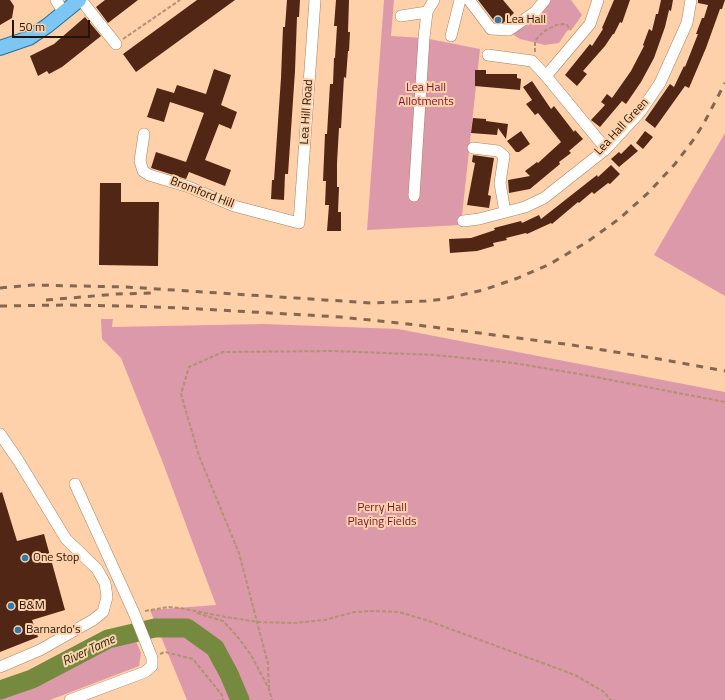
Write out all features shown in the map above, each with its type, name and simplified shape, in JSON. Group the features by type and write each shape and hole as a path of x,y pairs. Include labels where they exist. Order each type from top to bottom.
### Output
{"main road":[{"path":"0,48 29,38 80,0"}],"street":[{"path":"56,0 64,13"},
{"path":"80,0 116,44"},
{"name":"Lea Hill Road","path":"299,223 315,0"},
{"path":"414,196 422,64 427,12 434,0"},
{"path":"451,36 460,0"},
{"path":"470,0 490,29 509,30 535,12 545,0"},
{"path":"546,76 590,24 598,0"},
{"name":"Lea Hall Green","path":"463,221 479,219 525,207 544,198 606,148 640,111 660,82 687,23 691,0"},
{"path":"401,16 427,12"},
{"path":"488,55 532,61 606,148"},
{"name":"Bromford Hill","path":"144,134 140,161 143,171 149,175 189,187 234,206 299,223"},
{"path":"473,148 498,151 504,156 500,183 505,212"},
{"path":"0,434 18,460 66,539 97,569 105,583 108,598 103,612 93,620 40,650 0,667"},
{"path":"70,700 145,672 152,666 152,658 136,617 75,484"}],"path":[{"path":"116,44 180,0"},
{"path":"532,61 535,52 535,42 541,34 556,25 563,24 567,25 572,30"},
{"path":"269,689 268,664 239,553 199,456 181,394 190,367 223,352 335,351 435,355 514,363 725,402"},
{"path":"136,617 168,607 258,622 294,624 325,620 354,612 399,612 426,620 574,675 604,692 611,700"},
{"path":"186,609 224,621 251,655 269,689 272,700"},
{"path":"165,652 193,659 222,696 223,700"}],"green space":[{"name":"Lea Hall Allotments","path":"384,0 394,0 391,36 424,38 480,49 461,225 367,230"},
{"path":"551,0 571,0 582,15 573,28 567,31 559,43 545,45 520,39 511,33"},
{"path":"725,133 725,296 654,255"},
{"name":"Perry Hall Playing Fields","path":"101,319 113,319 112,327 264,324 398,329 725,392 725,700 187,700 150,610 216,605 163,463 121,358 102,339"},
{"path":"136,641 141,653 139,666 50,700 0,700 73,667 107,648"}],"building":[{"path":"0,0 10,0 14,6 12,18 0,25"},
{"path":"105,0 138,0 108,23 96,7"},
{"path":"197,0 235,0 136,72 123,54"},
{"path":"287,0 300,0 299,17 297,17 288,174 285,174 284,200 271,199 272,180 274,180 283,27 285,27"},
{"path":"336,0 349,0 348,32 350,32 346,78 344,77 337,163 337,187 339,187 338,212 341,212 341,231 327,231 329,205 325,205 326,181 323,181 325,134 327,134 330,84 333,84 335,58 337,26 334,26"},
{"name":"Lea Hall","path":"478,0 503,0 514,13 503,23 495,22"},
{"path":"614,0 630,0 622,23 620,22 614,34 605,46 583,71 587,74 577,86 565,75 590,44 592,46 603,29 602,28"},
{"path":"661,0 673,0 671,11 669,10 665,27 654,58 641,82 626,104 622,101 600,127 591,120 605,105 601,102 607,94 612,98 631,71 644,46 643,45 649,29 652,31"},
{"path":"698,0 725,0 722,9 720,9 706,48 689,88 685,86 655,128 645,120 670,84 674,87 684,66 685,67 708,5 698,3"},
{"path":"85,17 101,36 62,67 49,74 47,71 38,76 30,56 54,44"},
{"path":"214,69 231,75 221,105 237,112 231,129 219,124 205,160 231,170 225,186 189,172 186,179 151,168 156,152 186,162 204,113 170,102 164,122 147,117 157,88 174,93 177,85 206,94"},
{"path":"475,70 486,70 486,74 517,74 517,78 521,79 520,90 475,86"},
{"path":"532,81 551,109 554,106 574,132 575,130 583,139 569,151 571,153 559,162 560,164 530,189 509,193 508,180 530,176 525,171 537,162 538,163 561,142 538,113 535,115 526,104 532,100 523,87"},
{"path":"473,118 486,119 486,121 508,124 506,139 498,128 497,135 471,133"},
{"path":"521,131 530,144 519,152 516,152 507,141"},
{"path":"645,131 653,137 643,149 636,143"},
{"path":"631,144 638,151 619,167 611,159 619,152 621,154"},
{"path":"473,155 494,158 488,195 491,196 489,208 467,205 475,163 472,162"},
{"path":"611,165 620,174 610,184 608,183 594,194 592,192 552,224 551,223 527,234 506,238 507,240 493,243 494,246 477,251 450,253 449,239 471,238 495,230 494,228 521,221 522,223 539,215 541,219 597,175 598,177"},
{"path":"100,183 121,183 121,202 159,202 158,266 99,265"},
{"name":"One Stop","path":"2,492 17,541 44,534 65,610 32,620 38,637 0,652 0,493"}],"waterway":[{"name":"River Tame","path":"0,690 32,679 108,639 155,628 187,628 215,648 229,674 240,700"}],"railway":[{"path":"0,288 32,285 127,287 372,303 444,299 483,290 518,278 550,264 587,242 619,219 648,193 675,164 704,123 725,83"},
{"path":"46,300 117,294 152,293"},
{"path":"0,306 125,306 341,317 417,325 572,345 725,371"}],"place":[{"name":"Lea Hall","path":"498,20"},
{"name":"One Stop","path":"25,558"},
{"name":"B&M","path":"11,606"},
{"name":"Barnardo's","path":"18,630"}]}
